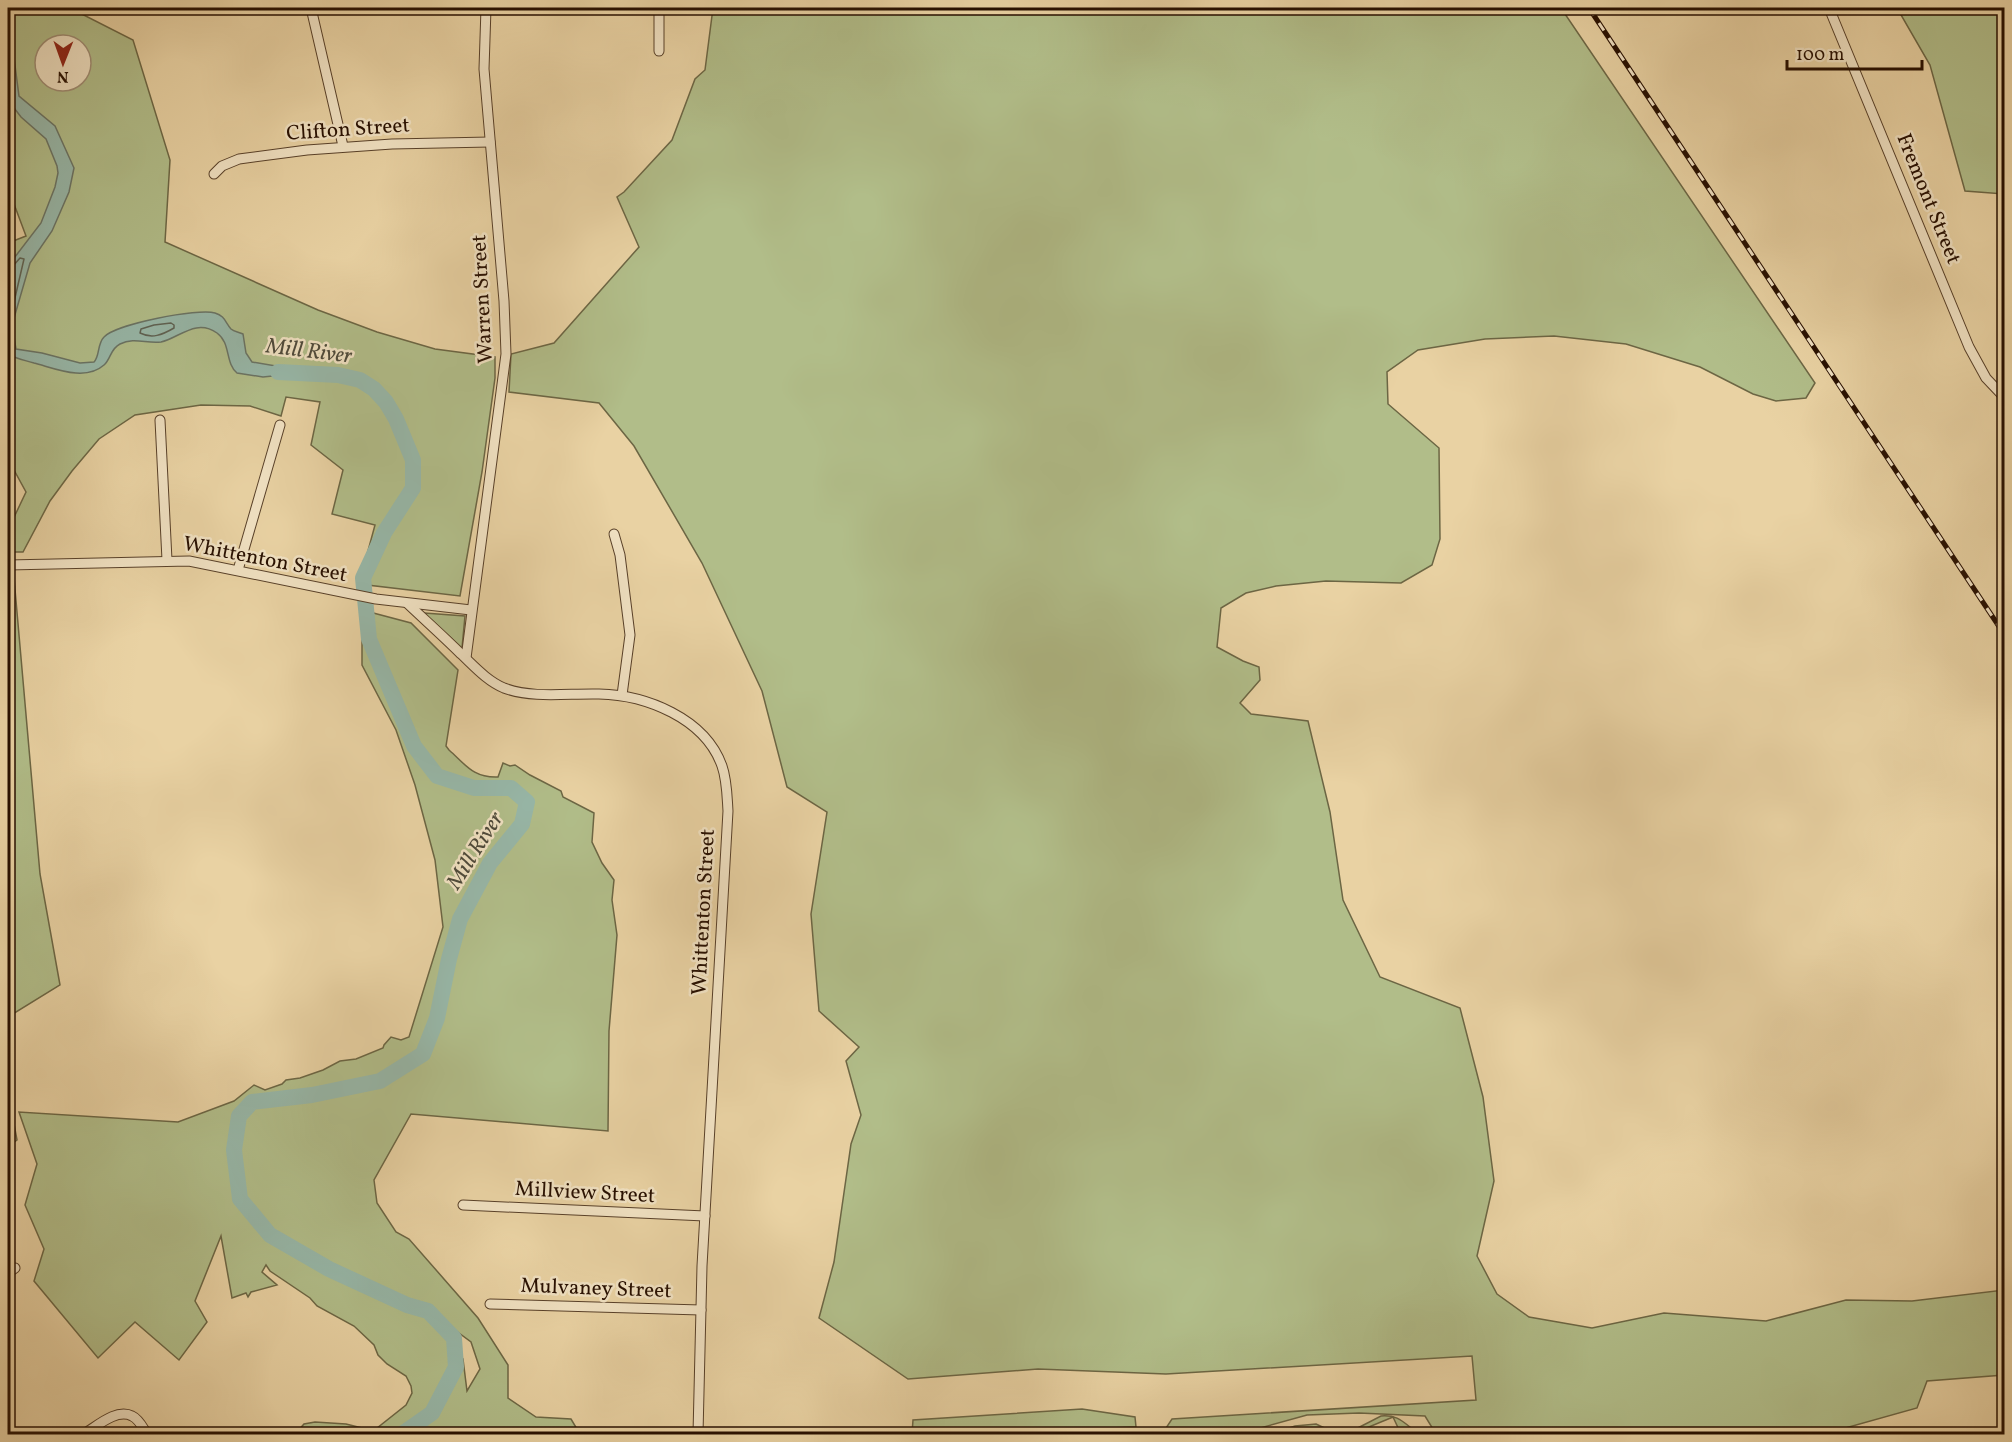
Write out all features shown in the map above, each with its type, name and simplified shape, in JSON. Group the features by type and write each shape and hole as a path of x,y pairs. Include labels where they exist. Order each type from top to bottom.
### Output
{"street":[{"path":"311,8 343,146"},
{"name":"Warren Street","path":"466,658 506,354 504,301 484,69 486,8"},
{"path":"659,8 659,51"},
{"name":"Fremont Street","path":"1829,8 1969,347 1986,378 2004,397"},
{"name":"Clifton Street","path":"214,174 222,166 239,159 343,146 490,142"},
{"path":"160,420 167,560"},
{"path":"238,570 280,425"},
{"path":"614,534 620,555 630,635 622,695"},
{"name":"Whittenton Street","path":"8,565 189,561 376,599 471,610"},
{"name":"Whittenton Street","path":"408,604 492,682 516,691 622,695 655,704 695,728 717,754 722,765 728,811 705,1216 698,1434"},
{"name":"Millview Street","path":"463,1205 705,1216"},
{"name":"Mulvaney Street","path":"490,1304 701,1310"},
{"path":"84,1434 118,1415 132,1416 147,1434"}],"green space":[{"path":"8,8 70,8 133,40 170,160 165,242 318,310 377,332 435,349 495,357 495,378 482,472 460,596 359,584 375,525 332,514 343,470 311,445 320,402 286,397 281,416 250,406 201,405 135,415 99,439 72,471 50,501 23,552 8,552 8,530 26,492 8,459 8,243 26,236 11,196 8,197"},
{"path":"713,8 1561,8 1815,383 1806,398 1776,401 1753,394 1700,367 1626,344 1554,336 1485,339 1418,350 1387,372 1388,404 1439,448 1440,539 1432,565 1401,583 1326,581 1276,586 1246,593 1221,608 1217,647 1259,667 1260,680 1240,703 1251,714 1308,721 1330,812 1343,900 1380,977 1460,1008 1483,1097 1494,1181 1477,1256 1497,1294 1529,1317 1592,1328 1664,1313 1766,1321 1846,1300 1912,1301 2004,1290 2004,1375 1927,1381 1917,1408 1824,1434 1436,1434 1425,1416 1359,1413 1307,1415 1239,1434 1175,1434 1166,1428 1172,1419 1476,1400 1472,1356 1166,1374 1038,1369 908,1379 819,1318 834,1262 851,1144 861,1115 846,1061 859,1047 819,1011 811,914 827,812 787,787 762,691 702,563 634,446 599,403 509,392 511,354 554,343 639,247 617,197 672,140 695,79 705,70"},
{"path":"1897,8 2004,8 2004,194 1965,191 1930,65"},
{"path":"14,578 40,874 60,985 8,1017 8,579"},
{"path":"362,610 411,623 458,670 446,746 449,750 470,770 489,777 498,777 503,763 510,766 515,765 561,791 563,797 594,813 592,842 602,863 614,880 612,900 617,935 609,1031 608,1131 411,1114 374,1180 377,1203 396,1232 409,1239 478,1318 508,1365 508,1398 536,1417 571,1419 580,1434 295,1434 304,1424 315,1422 346,1424 366,1429 377,1428 406,1405 412,1393 411,1386 406,1376 387,1364 378,1355 374,1345 354,1326 317,1306 310,1298 270,1271 266,1265 262,1272 277,1285 251,1292 248,1297 246,1293 232,1298 221,1236 195,1301 207,1322 179,1360 135,1322 98,1358 34,1281 44,1249 25,1205 37,1164 19,1112 178,1122 234,1101 254,1085 265,1090 282,1084 286,1080 300,1078 340,1061 356,1059 383,1048 391,1037 401,1040 409,1037 443,927 435,860 415,785 396,730 362,665","holes":["444,1322 471,1342 480,1369 467,1391 463,1359"]},
{"path":"424,613 465,616 462,648"},
{"path":"8,1101 17,1140 8,1147"},
{"path":"1082,1409 1135,1417 1136,1427 1110,1428 1099,1434 912,1434 913,1420"},
{"path":"1381,1416 1394,1417 1403,1422 1410,1427 1408,1434 1401,1434 1393,1417 1352,1434 1346,1434"},
{"path":"1316,1424 1329,1430 1332,1434 1321,1432 1316,1428 1290,1434 1282,1434 1280,1431 1295,1426"}],"water":[{"path":"8,46 14,58 19,96 55,126 74,168 69,192 52,231 30,263 12,325 16,349 80,363 94,362 102,340 112,332 158,318 206,312 218,314 232,330 243,334 246,353 252,362 311,372 263,377 237,373 233,369 221,337 209,329 202,328 188,330 161,342 125,342 114,349 104,365 88,373 60,370 8,354 8,266 41,223 58,173 46,139 21,117 8,100"}],"waterway":[{"name":"Mill River","path":"278,372 338,375 360,380 374,389 386,402 396,419 413,460 413,488 384,533 363,578 369,639 414,746 437,776 474,788 511,788 527,802 522,824 490,863 460,919 437,1018 423,1054 380,1081 312,1095 252,1102 239,1116 234,1150 240,1199 270,1235 329,1269 407,1305 428,1311 454,1338 456,1367 432,1413 402,1434"}],"railway":[{"path":"1589,8 2004,634"}]}
